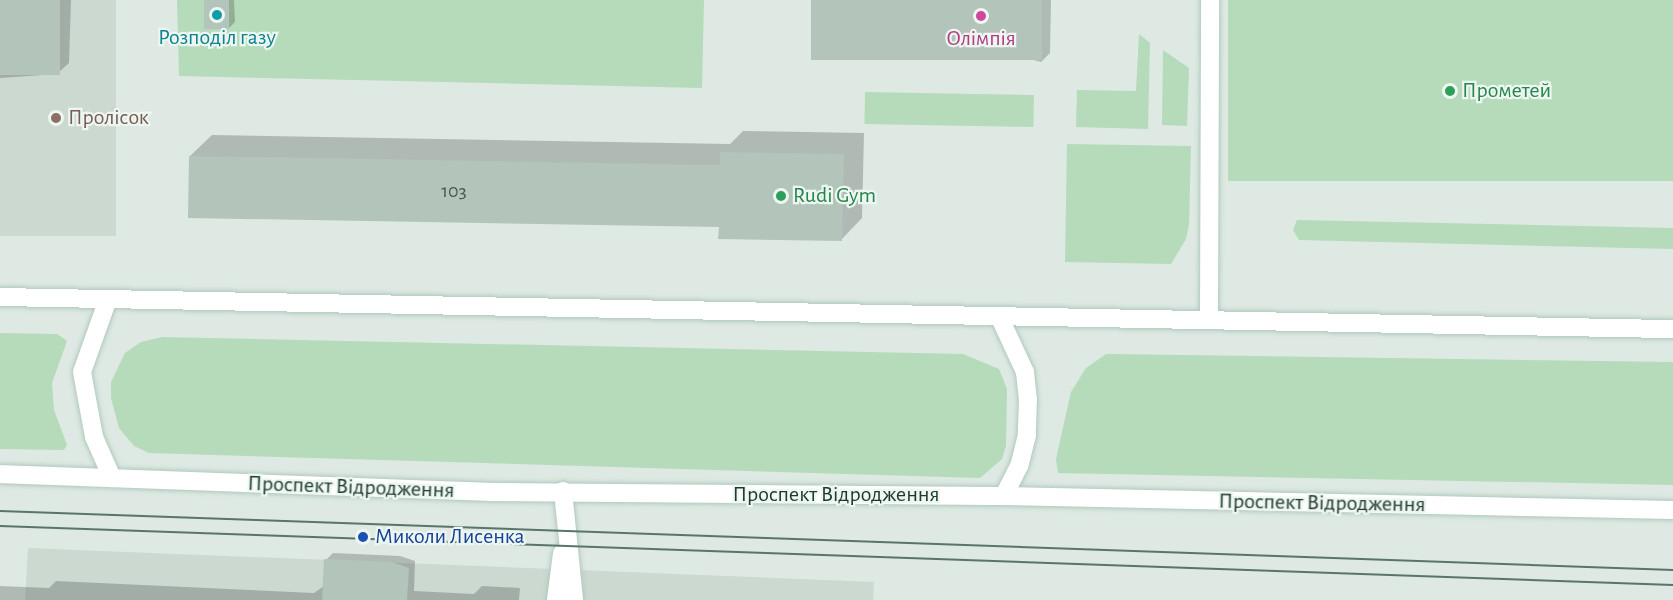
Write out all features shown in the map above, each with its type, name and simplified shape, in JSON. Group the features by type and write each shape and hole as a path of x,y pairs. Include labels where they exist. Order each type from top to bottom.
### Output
{"main road":[{"path":"1209,318 1210,0"},
{"path":"0,297 1209,318 1673,329"},
{"path":"108,299 82,372 94,437 112,478"},
{"path":"999,315 1025,372 1028,399 1027,435 1019,466 1004,496"},
{"name":"Проспект Відродження","path":"0,474 377,489 1004,496 1673,510"},
{"path":"556,600 563,545 563,491"},
{"path":"563,491 574,600"}],"shaded area":[{"name":"Пролісок","path":"0,0 116,0 116,236 0,236"},
{"path":"28,548 874,582 873,600 25,600"}],"green space":[{"path":"177,0 704,0 702,88 179,76"},
{"name":"Прометей","path":"1228,0 1673,0 1673,181 1228,181"},
{"path":"1139,34 1150,43 1148,129 1076,127 1077,90 1136,91"},
{"path":"1163,50 1189,68 1187,126 1162,125"},
{"path":"865,92 1034,95 1033,127 864,124"},
{"path":"1067,144 1191,146 1189,224 1186,239 1171,264 1065,262"},
{"path":"1297,220 1673,228 1673,249 1299,240 1293,230"},
{"path":"0,333 57,334 67,341 52,383 54,410 67,445 64,450 0,449"},
{"path":"162,337 963,354 999,369 1007,389 1006,446 1002,459 980,478 149,453 134,446 119,428 111,398 111,382 125,353 141,342"},
{"path":"1106,354 1673,362 1673,485 1058,473 1056,459 1071,392 1086,368"}],"building":[{"path":"0,0 60,0 60,75 0,75"},
{"name":"Розподіл газу","path":"204,0 229,0 229,29 204,29"},
{"path":"811,0 1042,0 1042,60 811,60"},
{"path":"720,152 844,154 842,241 718,239 719,227 188,218 189,156 720,165"},
{"path":"324,559 392,562 409,568 407,600 322,600"}],"tram line":[{"path":"0,511 1673,570"},
{"path":"0,526 1673,585"}],"place":[{"name":"Розподіл газу","path":"217,15"},
{"name":"Олімпія","path":"981,16"},
{"name":"Прометей","path":"1450,91"},
{"name":"Пролісок","path":"56,118"},
{"name":"Rudi Gym","path":"781,196"},
{"name":"Миколи Лисенка","path":"363,537"}]}
